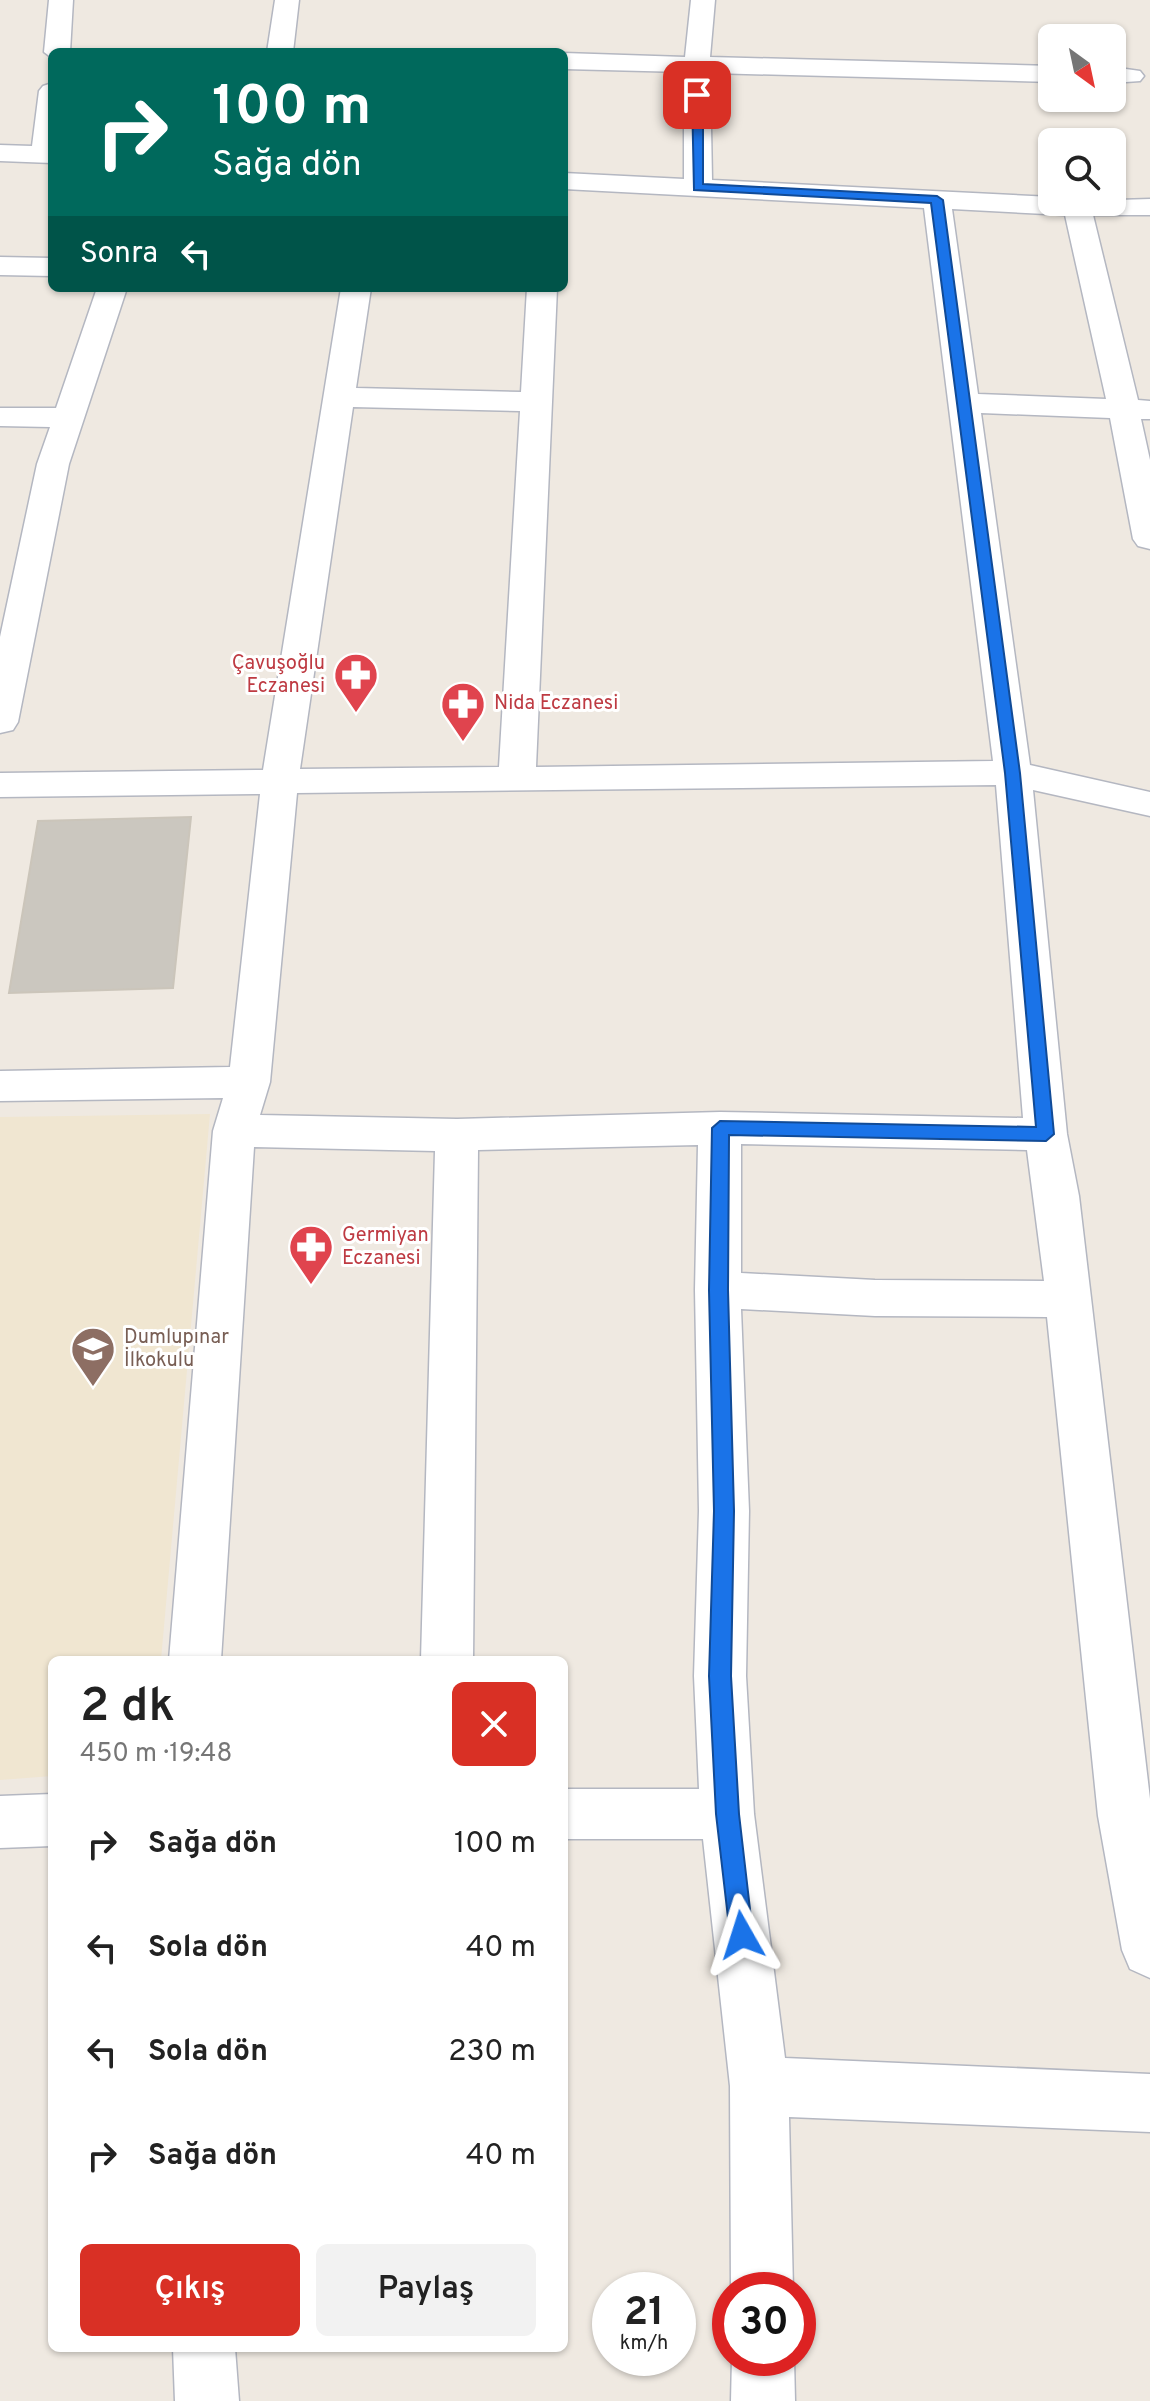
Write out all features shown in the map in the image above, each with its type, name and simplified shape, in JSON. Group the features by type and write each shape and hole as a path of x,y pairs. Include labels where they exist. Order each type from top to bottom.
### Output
{"street":[{"path":"57,48 61,0"},
{"path":"281,48 287,0"},
{"path":"698,188 697,64 703,0"},
{"path":"568,61 1038,74"},
{"path":"0,153 48,155"},
{"path":"568,181 1038,205"},
{"path":"937,200 1013,773 1046,1134 1057,1196 1125,1816 1150,1950"},
{"path":"1126,207 1150,207"},
{"path":"1079,216 1110,340 1136,410 1150,539"},
{"path":"0,266 48,267"},
{"path":"0,722 14,584 111,292"},
{"path":"195,1656 234,1131 249,1082 280,780 355,292"},
{"path":"517,779 542,292"},
{"path":"341,397 534,402"},
{"path":"964,403 1136,410"},
{"path":"0,417 69,418"},
{"path":"0,785 1013,773 1150,804"},
{"path":"0,1086 249,1082"},
{"path":"234,1131 457,1135 720,1128 1046,1134"},
{"path":"720,1128 718,1290 724,1511 720,1676 727,1814 759,2086 762,2272"},
{"path":"447,1656 457,1135"},
{"path":"718,1290 875,1298 1068,1299"},
{"path":"568,1814 727,1814"},
{"path":"0,1822 48,1820"},
{"path":"759,2086 1150,2103"},
{"path":"204,2352 207,2401"},
{"path":"763,2376 763,2401"}],"shaded area":[{"name":"Dumlupınar İlkokulu","path":"210,1114 161,1656 48,1656 48,1776 0,1780 0,1117"}],"building":[{"path":"191,817 173,988 9,993 38,821"}],"place":[{"name":"Çavuşoğlu Eczanesi","path":"356,714"},
{"name":"Nida Eczanesi","path":"463,743"},
{"name":"Germiyan Eczanesi","path":"311,1286"},
{"name":"Dumlupınar İlkokulu","path":"93,1388"}],"route":[{"path":"697,95 698,188 937,200 1013,773 1046,1134 720,1128 718,1290 724,1511 720,1676 727,1814 742,1935"}]}
